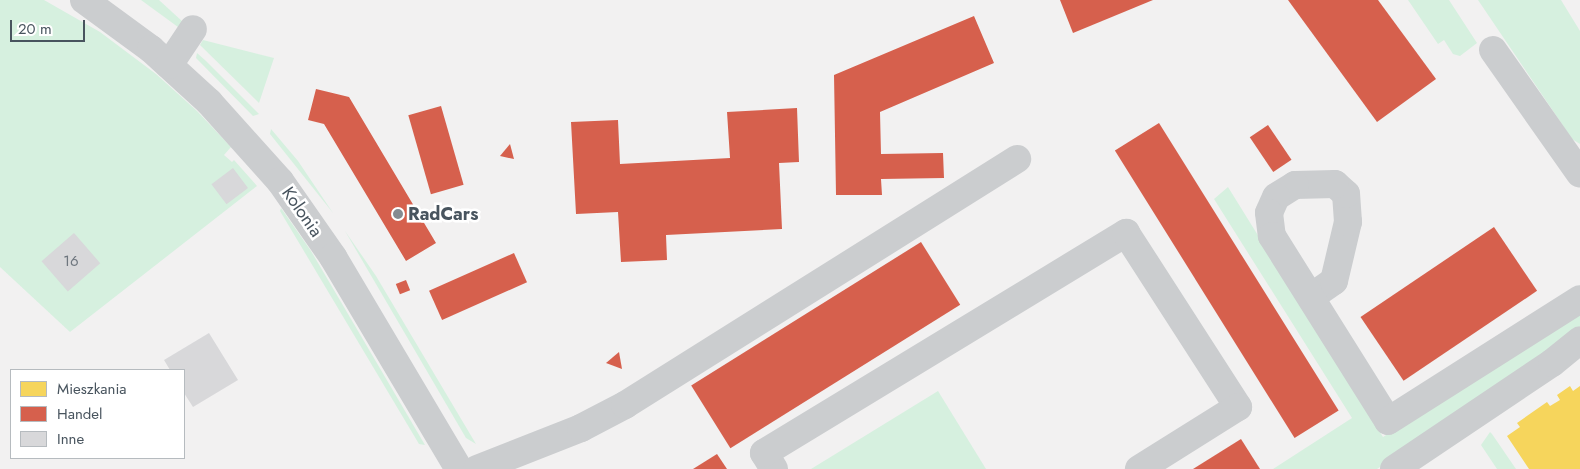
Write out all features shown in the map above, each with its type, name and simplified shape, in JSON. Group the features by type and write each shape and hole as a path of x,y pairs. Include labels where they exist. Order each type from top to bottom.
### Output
{"street":[{"name":"Kolonia","path":"84,1 169,65 247,142 310,222 459,469"},
{"path":"169,65 193,29"},
{"path":"1493,50 1580,174"},
{"path":"477,469 580,428 625,404 1017,159"},
{"path":"774,469 764,453 1126,233 1238,407 1139,469"},
{"path":"1311,297 1388,421 1580,299"},
{"path":"1394,469 1552,363 1580,340"}],"green space":[{"path":"0,0 44,0 100,32 156,74 197,111 231,147 224,155 232,162 234,160 257,186 70,332 0,267"},
{"path":"141,0 159,0 183,22 178,27"},
{"path":"1408,0 1449,0 1477,43 1460,56 1453,54 1444,40 1438,44"},
{"path":"1478,0 1561,0 1580,31 1580,144 1572,139"},
{"path":"203,40 274,58 259,103 200,45"},
{"path":"197,53 259,114 253,116 196,58"},
{"path":"271,129 298,161 333,213 270,134"},
{"path":"1228,187 1383,437 1580,314 1580,326 1538,360 1377,469 1273,469 1352,418 1214,199"},
{"path":"281,208 311,251 425,445 419,444 280,211"},
{"path":"345,231 376,276 476,444 466,438"},
{"path":"938,391 986,469 811,469"},
{"path":"1490,432 1516,469 1497,469 1481,445"}],"building: Mieszkania":[{"path":"1570,386 1573,391 1580,386 1580,469 1529,469 1507,436 1520,427 1517,423 1547,402 1550,406 1560,400 1557,395"}],"building: Handel":[{"path":"1060,0 1153,0 1073,33"},
{"path":"1288,0 1378,0 1436,79 1377,122"},
{"path":"974,16 994,63 880,112 881,154 943,153 944,178 881,179 882,195 836,195 834,75"},
{"path":"316,89 349,97 436,243 406,261 324,124 308,120"},
{"path":"441,106 464,185 431,194 408,115"},
{"path":"797,108 799,162 779,163 782,229 666,235 667,260 621,262 618,212 576,214 571,122 618,120 620,164 730,158 727,112"},
{"path":"1159,123 1339,410 1295,438 1115,151"},
{"path":"1268,125 1291,160 1273,172 1250,137"},
{"path":"510,144 514,159 500,156"},
{"path":"1494,227 1537,291 1404,381 1361,317"},
{"path":"921,242 960,305 730,448 691,386"},
{"path":"514,253 527,282 442,320 429,291"},
{"path":"406,280 410,290 400,294 396,284"},
{"path":"619,352 622,369 606,363"},
{"path":"1241,439 1260,469 1193,469"},
{"path":"717,454 727,469 693,469"}],"building: Inne":[{"path":"233,168 248,188 226,204 211,184"},
{"path":"74,233 100,263 68,291 42,261"},
{"path":"209,333 238,380 193,407 185,395 185,369 169,369 164,360"}],"place":[{"name":"RadCars","path":"398,214"}]}
